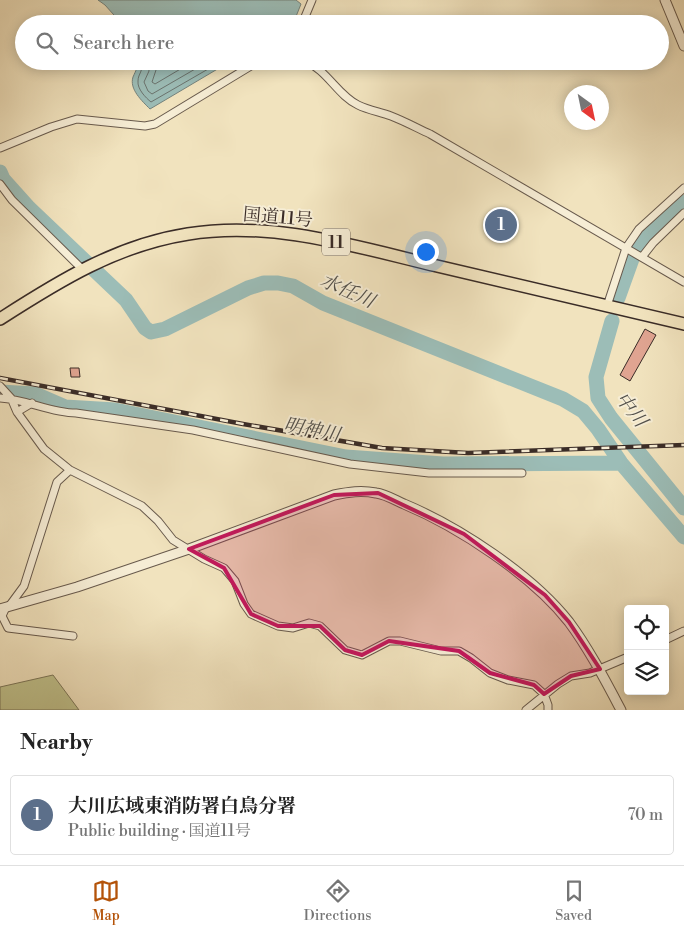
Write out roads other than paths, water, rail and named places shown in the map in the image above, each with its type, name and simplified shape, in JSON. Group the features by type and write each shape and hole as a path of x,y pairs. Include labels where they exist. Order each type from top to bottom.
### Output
{"highway":[{"name":"国道11号","path":"0,319 51,286 110,256 154,241 189,234 244,230 318,238 684,324"}],"street":[{"path":"306,15 312,0"},
{"path":"665,0 684,46"},
{"path":"0,148 51,127 77,119 145,126 155,124 244,70"},
{"path":"319,70 357,105 392,116 467,154 498,175 535,194 684,282"},
{"path":"0,184 12,200 82,269"},
{"path":"606,306 627,249 639,229 684,188"},
{"path":"642,258 653,243 684,212"},
{"path":"0,386 11,398 17,412 44,449 70,470 142,506 173,540 224,568 235,581 244,604 251,614 278,626 292,628 309,623 320,626 345,650 362,655 389,641 400,641 441,651 459,651 490,673 508,680 534,685 544,694 548,710"},
{"path":"0,398 11,398 65,413 194,430 350,464 429,473 522,473"},
{"path":"17,412 32,403"},
{"path":"70,470 57,482 24,586 5,607 2,616 8,628 73,636"},
{"path":"5,607 77,587 189,549 334,495 357,491 378,493 419,510 464,534 545,595 569,622 600,669 621,710"},
{"path":"669,638 684,631"},
{"path":"526,710 544,694 571,676 600,669 624,659"}],"water":[{"path":"98,0 296,0 301,4 297,15 114,15"},
{"path":"136,70 216,70 150,109 137,95 133,86 133,77"}],"waterway":[{"name":"水任川","path":"0,172 3,179 29,208 126,300 145,328 151,332 165,329 248,288 264,283 293,286 323,303 563,399 583,411 621,463 684,537"},
{"name":"中川","path":"618,298 632,259 643,238 684,202"},
{"name":"中川","path":"612,321 596,377 598,398 611,418 684,508"},
{"name":"明神川","path":"0,392 35,394 65,407 115,410 346,457 443,464 621,463"}],"railway":[{"path":"0,378 382,448 468,453 684,445"}],"place":[{"name":"大川広域東消防署白鳥分署","path":"501,225"}]}
